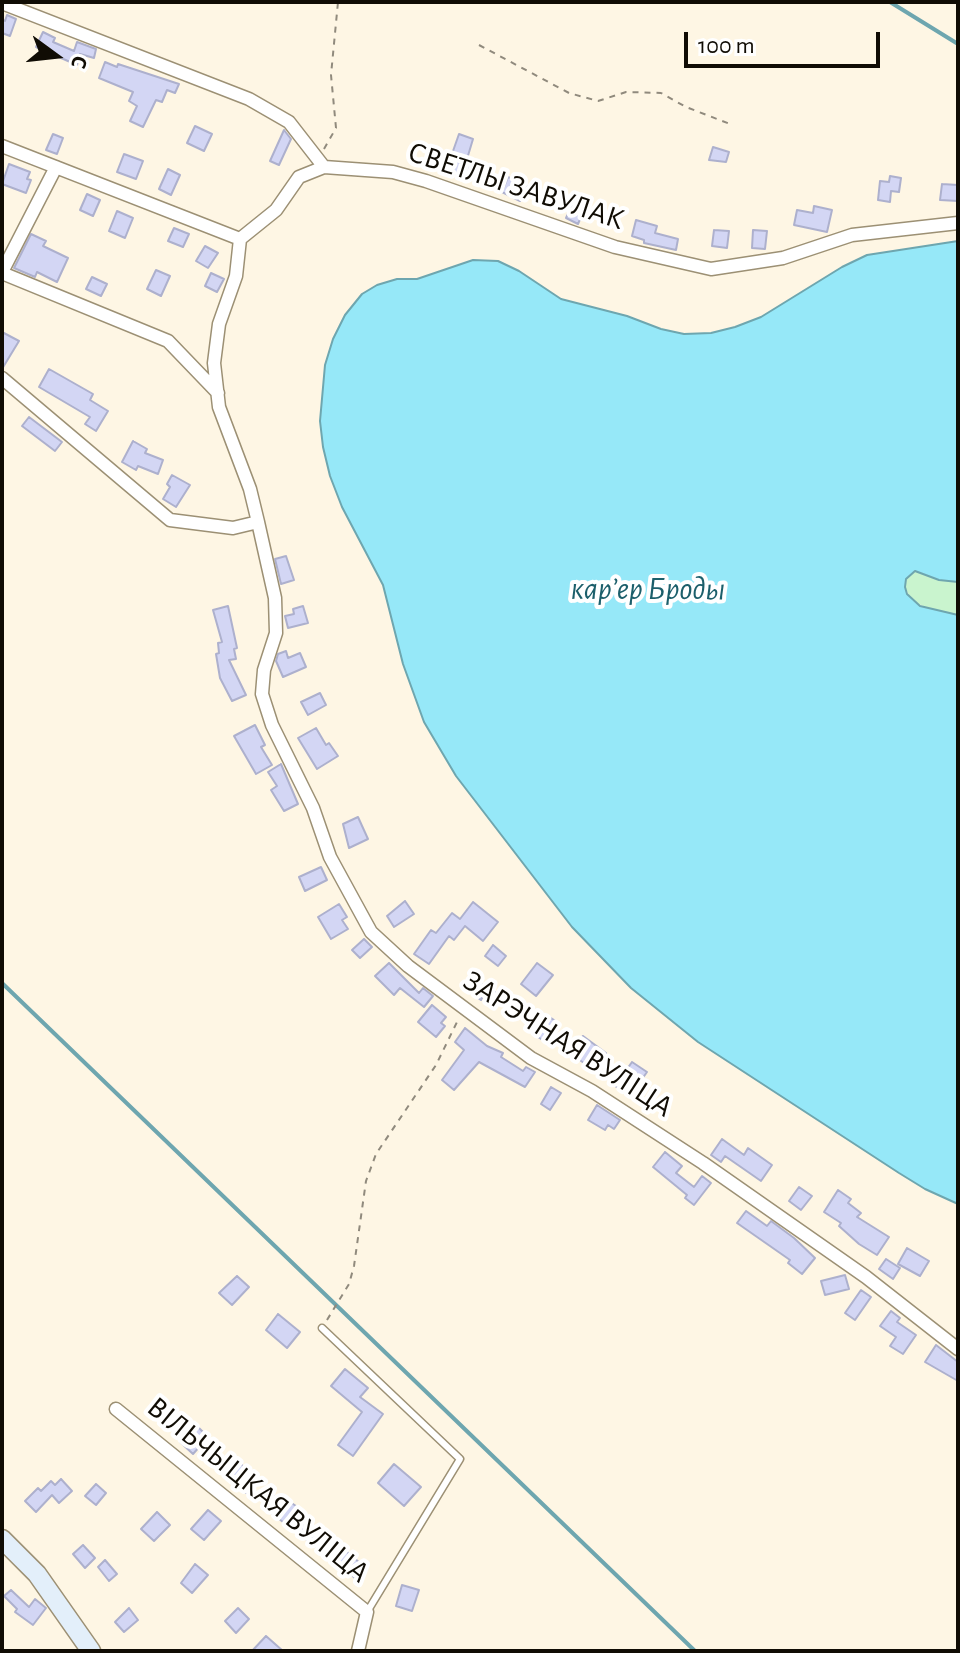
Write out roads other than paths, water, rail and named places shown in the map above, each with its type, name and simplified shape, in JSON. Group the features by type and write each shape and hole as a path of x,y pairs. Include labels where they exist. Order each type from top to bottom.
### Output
{"main road":[{"path":"2,1539 37,1574 91,1651"}],"street":[{"path":"2,3 249,99 289,122 321,163 299,177 276,210 240,239 2,146"},
{"name":"СВЕТЛЫ ЗАВУЛАК","path":"321,163 393,172 452,189 615,247 711,269 783,258 852,235 958,223"},
{"path":"56,167 2,273 168,341 218,393"},
{"name":"ЗАРЭЧНАЯ ВУЛІЦА","path":"240,239 236,276 219,324 214,363 219,407 250,489 275,598 276,633 264,670 262,694 272,725 313,808 330,857 371,932 408,966 531,1058 592,1091 703,1163 866,1277 958,1349"},
{"path":"2,378 170,520 233,528 258,522"},
{"name":"ВІЛЬЧЫЦКАЯ ВУЛІЦА","path":"116,1409 367,1612"},
{"path":"358,1651 367,1612"}],"lane":[{"path":"322,1328 460,1459 367,1612"}],"water":[{"name":"карʼер Броды","path":"958,241 958,582 939,580 915,571 906,579 905,587 907,594 920,606 958,615 958,1204 899,1173 698,1042 631,988 572,927 456,776 424,722 403,664 383,585 342,507 330,476 320,421 325,365 345,315 362,294 397,279 417,279 473,260 498,261 561,299 627,316 661,329 684,334 711,333 761,317 867,255"}],"waterway":[{"path":"890,2 958,44"},
{"path":"2,983 695,1651"}]}
